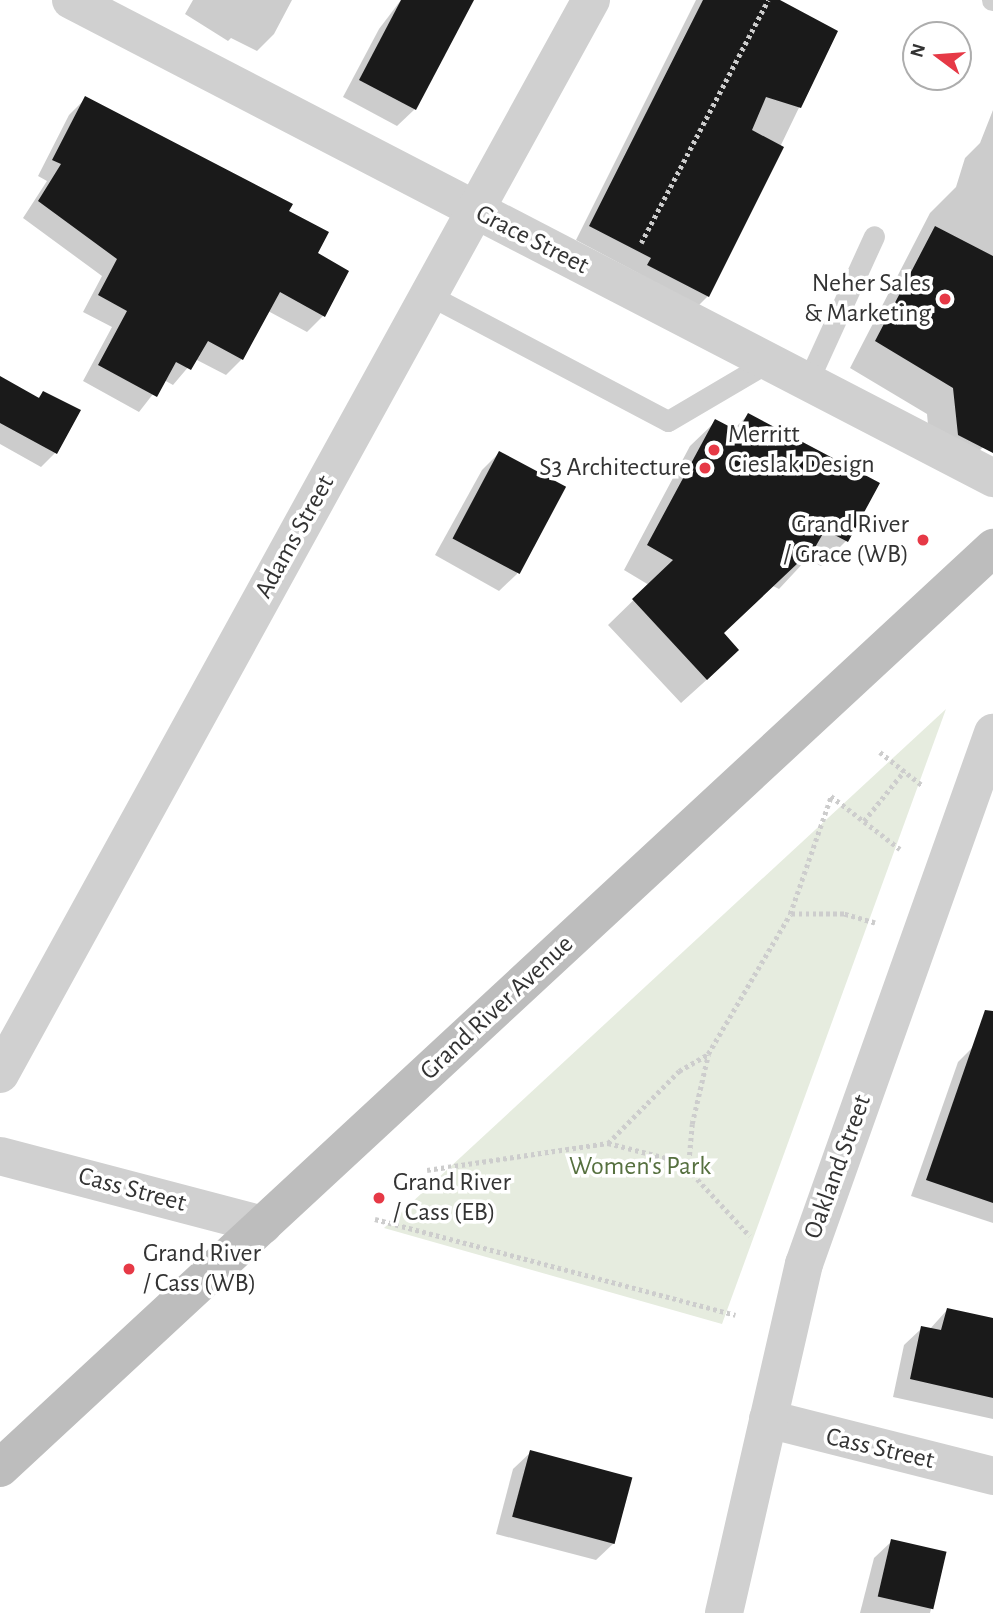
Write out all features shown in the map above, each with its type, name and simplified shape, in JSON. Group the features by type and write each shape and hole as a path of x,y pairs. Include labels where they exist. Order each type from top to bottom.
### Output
{"main road":[{"name":"Grand River Avenue","path":"0,1468 993,548"}],"street":[{"name":"Grace Street","path":"71,0 993,478"},
{"name":"Adams Street","path":"0,1074 591,0"},
{"name":"Oakland Street","path":"724,1613 804,1264 993,733"},
{"name":"Cass Street","path":"0,1156 263,1225"},
{"name":"Cass Street","path":"768,1419 993,1476"}],"lane":[{"path":"808,381 873,236"},
{"path":"429,295 668,421 770,361"}],"path":[{"path":"620,285 768,0"},
{"path":"880,752 924,786"},
{"path":"864,821 904,771"},
{"path":"688,1169 692,1125 708,1054 790,914 831,796 902,850"},
{"path":"790,914 844,914 876,923"},
{"path":"608,1143 679,1071 708,1054"},
{"path":"427,1170 608,1143 670,1159 688,1169 750,1236"},
{"path":"375,1219 735,1315"}],"green space":[{"name":"Women's Park","path":"946,709 722,1324 384,1228"}],"building":[{"path":"401,0 474,0 416,110 359,80"},
{"path":"703,0 780,0 838,31 801,108 766,97 752,130 784,147 709,297 647,265 651,258 589,226"},
{"path":"85,96 293,204 289,211 329,232 318,253 349,271 325,317 280,292 243,360 208,341 191,370 176,362 157,397 98,365 127,311 98,295 117,259 38,201 61,164 52,160"},
{"name":"Neher Sales & Marketing","path":"935,226 993,256 993,453 958,435 953,388 875,341"},
{"path":"0,376 39,398 43,391 81,410 57,454 0,423"},
{"path":"748,413 880,483 848,542 825,530 805,565 799,562 724,633 739,650 707,680 632,599 673,560 647,545 715,419 738,431"},
{"path":"499,451 566,487 520,574 453,538"},
{"path":"985,1010 993,1011 993,1203 926,1180"},
{"path":"947,1308 993,1318 993,1398 910,1379 921,1326 941,1330"},
{"path":"530,1450 632,1477 615,1544 512,1517"},
{"path":"891,1539 947,1552 933,1609 878,1596"}],"place":[{"name":"Neher Sales & Marketing","path":"945,299"},
{"name":"Merritt Cieslak Design","path":"714,450"},
{"name":"S3 Architecture","path":"705,468"},
{"name":"Grand River / Grace (WB)","path":"923,540"},
{"name":"Grand River / Cass (EB)","path":"379,1198"},
{"name":"Grand River / Cass (WB)","path":"129,1269"}]}
